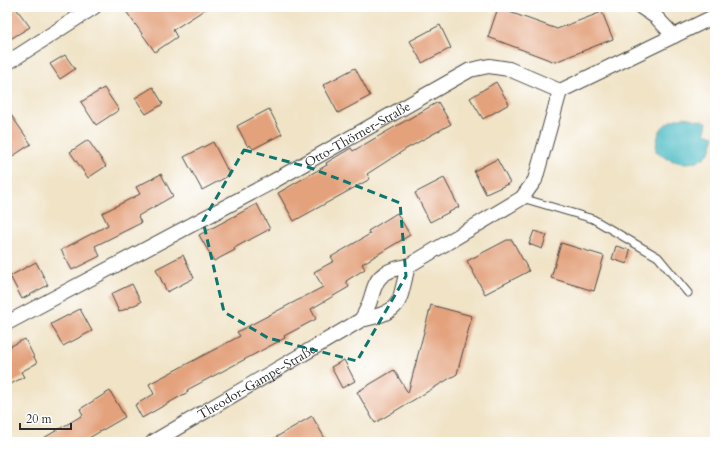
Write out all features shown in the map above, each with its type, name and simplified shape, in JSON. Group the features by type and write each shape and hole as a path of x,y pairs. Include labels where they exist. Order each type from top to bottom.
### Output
{"street":[{"path":"7,63 94,7"},
{"path":"641,7 656,17 674,36"},
{"path":"361,320 367,311 375,283 381,275 394,268 408,266 522,198 535,180 560,91 715,16"},
{"name":"Otto-Thörner-Straße","path":"7,323 272,182 470,70 489,66 509,69 560,91"},
{"name":"Theodor-Gampe-Straße","path":"153,442 361,320 390,312 399,303 408,266"}],"lane":[{"path":"522,198 593,219 658,257 688,293"}],"highlighted area":[{"path":"244,150 308,167 400,203 406,276 357,361 268,338 224,312 203,221"}],"water":[{"path":"684,117 707,122 705,133 714,136 708,154 696,162 682,163 674,161 656,151 659,132 662,128 670,121"}],"building":[{"path":"15,7 30,27 7,41 7,12"},
{"path":"123,7 209,7 173,30 177,37 155,52"},
{"path":"498,8 557,29 602,12 613,39 555,62 488,37"},
{"path":"440,25 451,48 422,63 410,41"},
{"path":"65,55 75,69 60,79 50,64"},
{"path":"355,68 370,96 338,113 323,85"},
{"path":"496,82 509,104 483,119 470,98"},
{"path":"153,87 163,104 146,114 135,98"},
{"path":"104,88 119,110 96,125 81,102"},
{"path":"438,102 451,124 406,149 367,174 370,179 294,221 278,193 327,165 326,163 351,148 353,151"},
{"path":"7,109 31,144 13,156 7,147"},
{"path":"269,109 282,134 253,149 250,145 248,147 237,126"},
{"path":"88,140 106,166 88,178 70,152"},
{"path":"213,142 230,175 202,190 184,157"},
{"path":"497,159 510,183 486,194 474,171"},
{"path":"161,174 173,196 138,216 141,223 95,246 100,256 72,270 61,250 108,225 102,213 140,194 136,187"},
{"path":"444,178 459,207 430,222 415,193"},
{"path":"257,204 270,229 234,248 235,250 214,261 199,235"},
{"path":"397,213 410,235 362,264 365,269 346,281 349,287 311,309 316,319 284,336 285,338 187,390 188,392 142,418 135,405 154,394 149,384 240,336 237,332 323,287 314,272 334,261 331,257 370,234 368,231"},
{"path":"534,231 547,235 542,249 529,244"},
{"path":"507,240 512,240 529,271 485,294 467,261"},
{"path":"561,243 604,256 594,291 551,278"},
{"path":"616,246 630,250 627,264 612,259"},
{"path":"183,255 194,278 167,292 156,269"},
{"path":"36,262 48,285 22,299 10,276"},
{"path":"132,284 141,302 119,312 111,294"},
{"path":"431,305 472,316 457,374 375,423 357,392 394,370 408,393"},
{"path":"80,309 92,331 63,346 51,324"},
{"path":"25,339 37,363 21,372 24,377 7,386 7,348"},
{"path":"344,360 355,381 342,388 331,367"},
{"path":"110,391 125,417 82,442 37,442 83,415 80,409"},
{"path":"312,416 327,442 268,442"}]}
